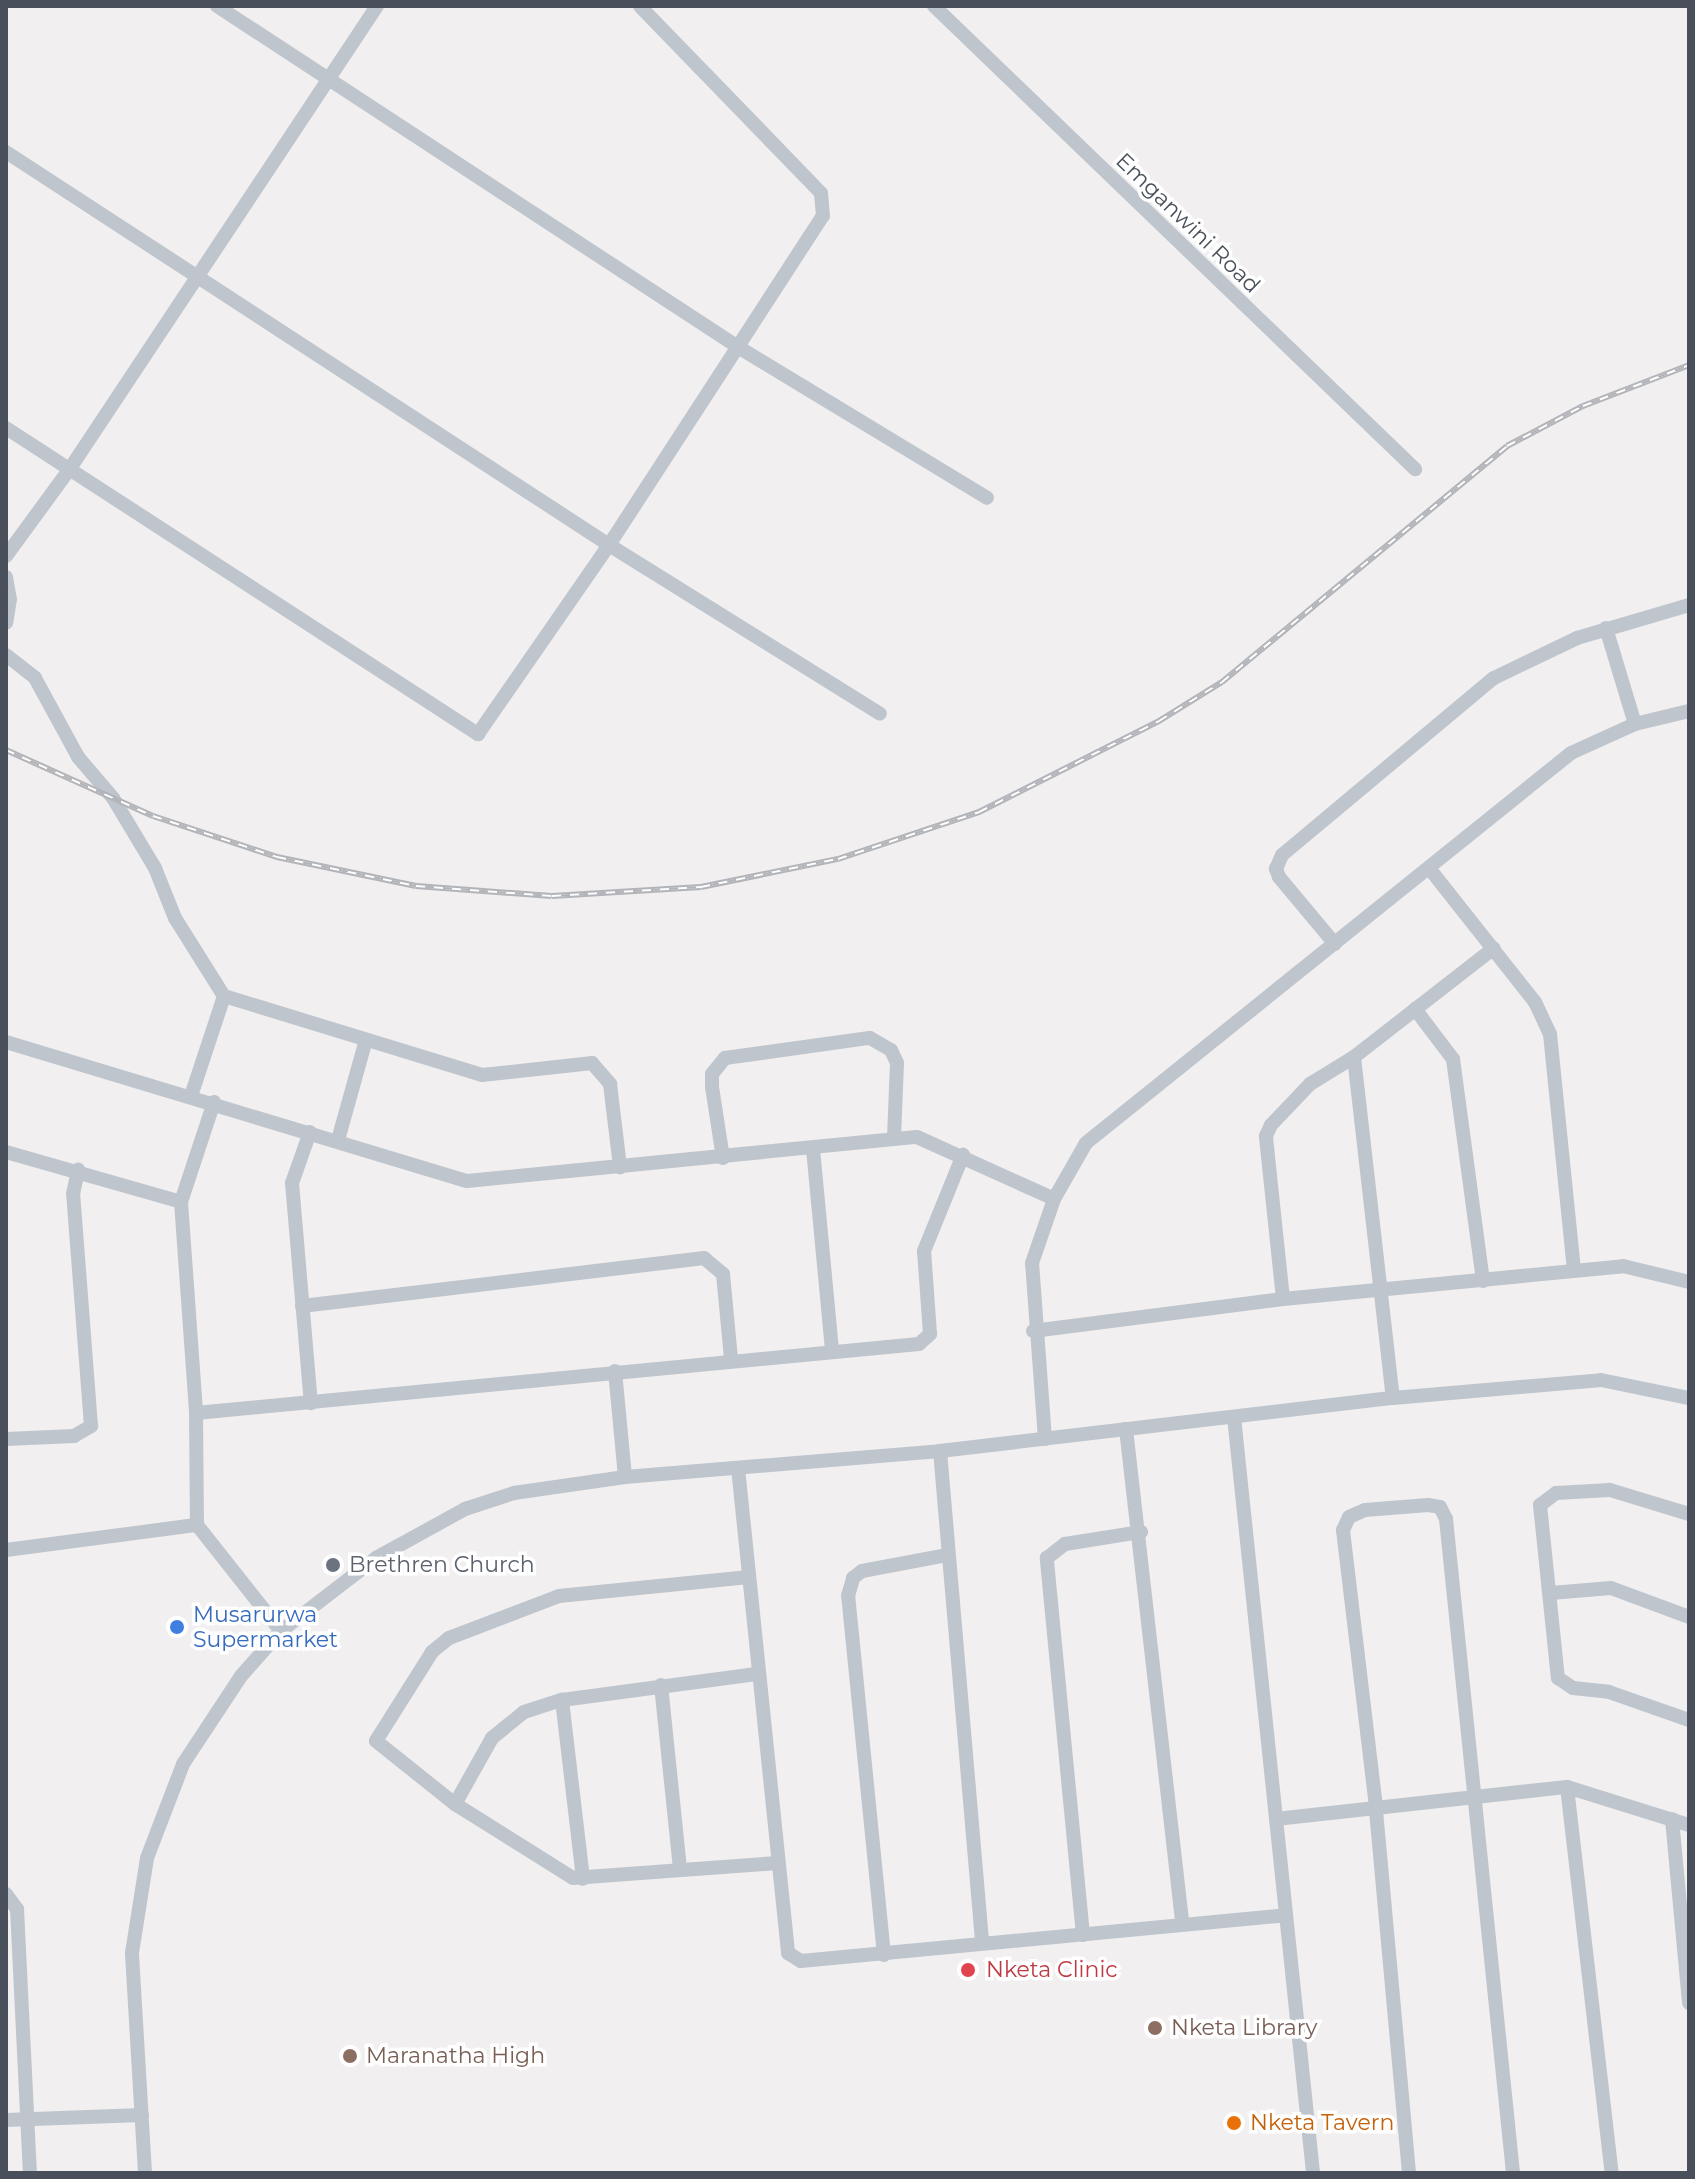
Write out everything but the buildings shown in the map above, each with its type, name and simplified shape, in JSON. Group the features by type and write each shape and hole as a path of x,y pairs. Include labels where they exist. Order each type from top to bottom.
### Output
{"street":[{"path":"217,6 333,77 738,347 987,498"},
{"path":"6,556 69,470 333,77 377,6"},
{"path":"6,428 478,734 609,545 823,216 821,193 640,6"},
{"name":"Emganwini Road","path":"934,6 1415,469"},
{"path":"6,152 197,280 609,545 880,714"},
{"path":"6,577 10,599 6,623"},
{"path":"1335,944 1279,877 1276,869 1282,855 1494,678 1606,628 1689,605"},
{"path":"1606,628 1635,724"},
{"path":"6,655 35,678 78,757 113,798 155,868 175,918 224,996 365,1043 482,1075 592,1063 610,1084 620,1167"},
{"path":"1045,1439 1033,1331 1032,1263 1054,1199 1086,1143 1571,753 1635,724 1689,711"},
{"path":"1429,868 1535,1002 1550,1034 1574,1270"},
{"path":"1283,1299 1266,1136 1310,1084 1354,1057 1494,948"},
{"path":"191,1096 224,996"},
{"path":"1415,1009 1453,1059 1483,1281"},
{"path":"723,1158 712,1087 718,1064 746,1053 808,1045 870,1038 891,1050 897,1079 894,1137"},
{"path":"6,1042 214,1102 467,1181 917,1137 963,1155 1054,1199"},
{"path":"338,1140 365,1043"},
{"path":"1354,1057 1393,1398"},
{"path":"214,1102 181,1202 196,1413 197,1525 281,1631"},
{"path":"310,1132 292,1183 311,1403"},
{"path":"813,1149 832,1349"},
{"path":"6,1152 78,1170 181,1202"},
{"path":"196,1413 832,1349 919,1344 929,1338 924,1251 963,1155"},
{"path":"6,1439 74,1436 91,1426 73,1194 78,1170"},
{"path":"302,1306 704,1258 723,1274 731,1359"},
{"path":"1033,1331 1283,1299 1623,1266 1689,1282"},
{"path":"615,1371 625,1477"},
{"path":"145,2173 132,1953 147,1858 183,1764 241,1676 281,1631 376,1558 465,1509 514,1493 625,1477 940,1451 1393,1398 1601,1380 1639,1383 1689,1398"},
{"path":"1234,1417 1313,2173"},
{"path":"1126,1429 1141,1532 1182,1922"},
{"path":"940,1451 982,1943"},
{"path":"738,1468 788,1953 801,1961 884,1955 1182,1922 1286,1915"},
{"path":"1689,1514 1610,1490 1556,1493 1543,1500 1556,1670 1563,1684 1609,1692 1689,1720"},
{"path":"1409,2173 1376,1807 1343,1530 1349,1517 1365,1510 1428,1505 1444,1512 1471,1797 1513,2173"},
{"path":"6,1550 197,1525"},
{"path":"1083,1935 1047,1558 1065,1544 1141,1532"},
{"path":"884,1955 848,1596 853,1578 862,1571 947,1555"},
{"path":"749,1577 559,1596 443,1642 376,1741 455,1804 555,1870 583,1879 777,1863"},
{"path":"1551,1593 1611,1588 1689,1617"},
{"path":"455,1804 500,1727 524,1712 562,1700 758,1674"},
{"path":"661,1685 680,1870"},
{"path":"562,1700 583,1879"},
{"path":"1276,1819 1567,1787 1689,1825"},
{"path":"1567,1787 1612,2173"},
{"path":"1672,1819 1685,1929 1689,2003"},
{"path":"6,1894 17,1909 30,2173"},
{"path":"6,2120 142,2115"}],"railway":[{"path":"6,750 153,816 277,857 416,886 552,896 701,887 838,859 979,812 1159,721 1222,682 1507,446 1583,406 1689,365"}],"place":[{"name":"Brethren Church","path":"333,1565"},
{"name":"Musarurwa Supermarket","path":"177,1627"},
{"name":"Nketa Clinic","path":"968,1970"},
{"name":"Nketa Library","path":"1155,2028"},
{"name":"Maranatha High","path":"350,2056"},
{"name":"Nketa Tavern","path":"1234,2123"}]}
